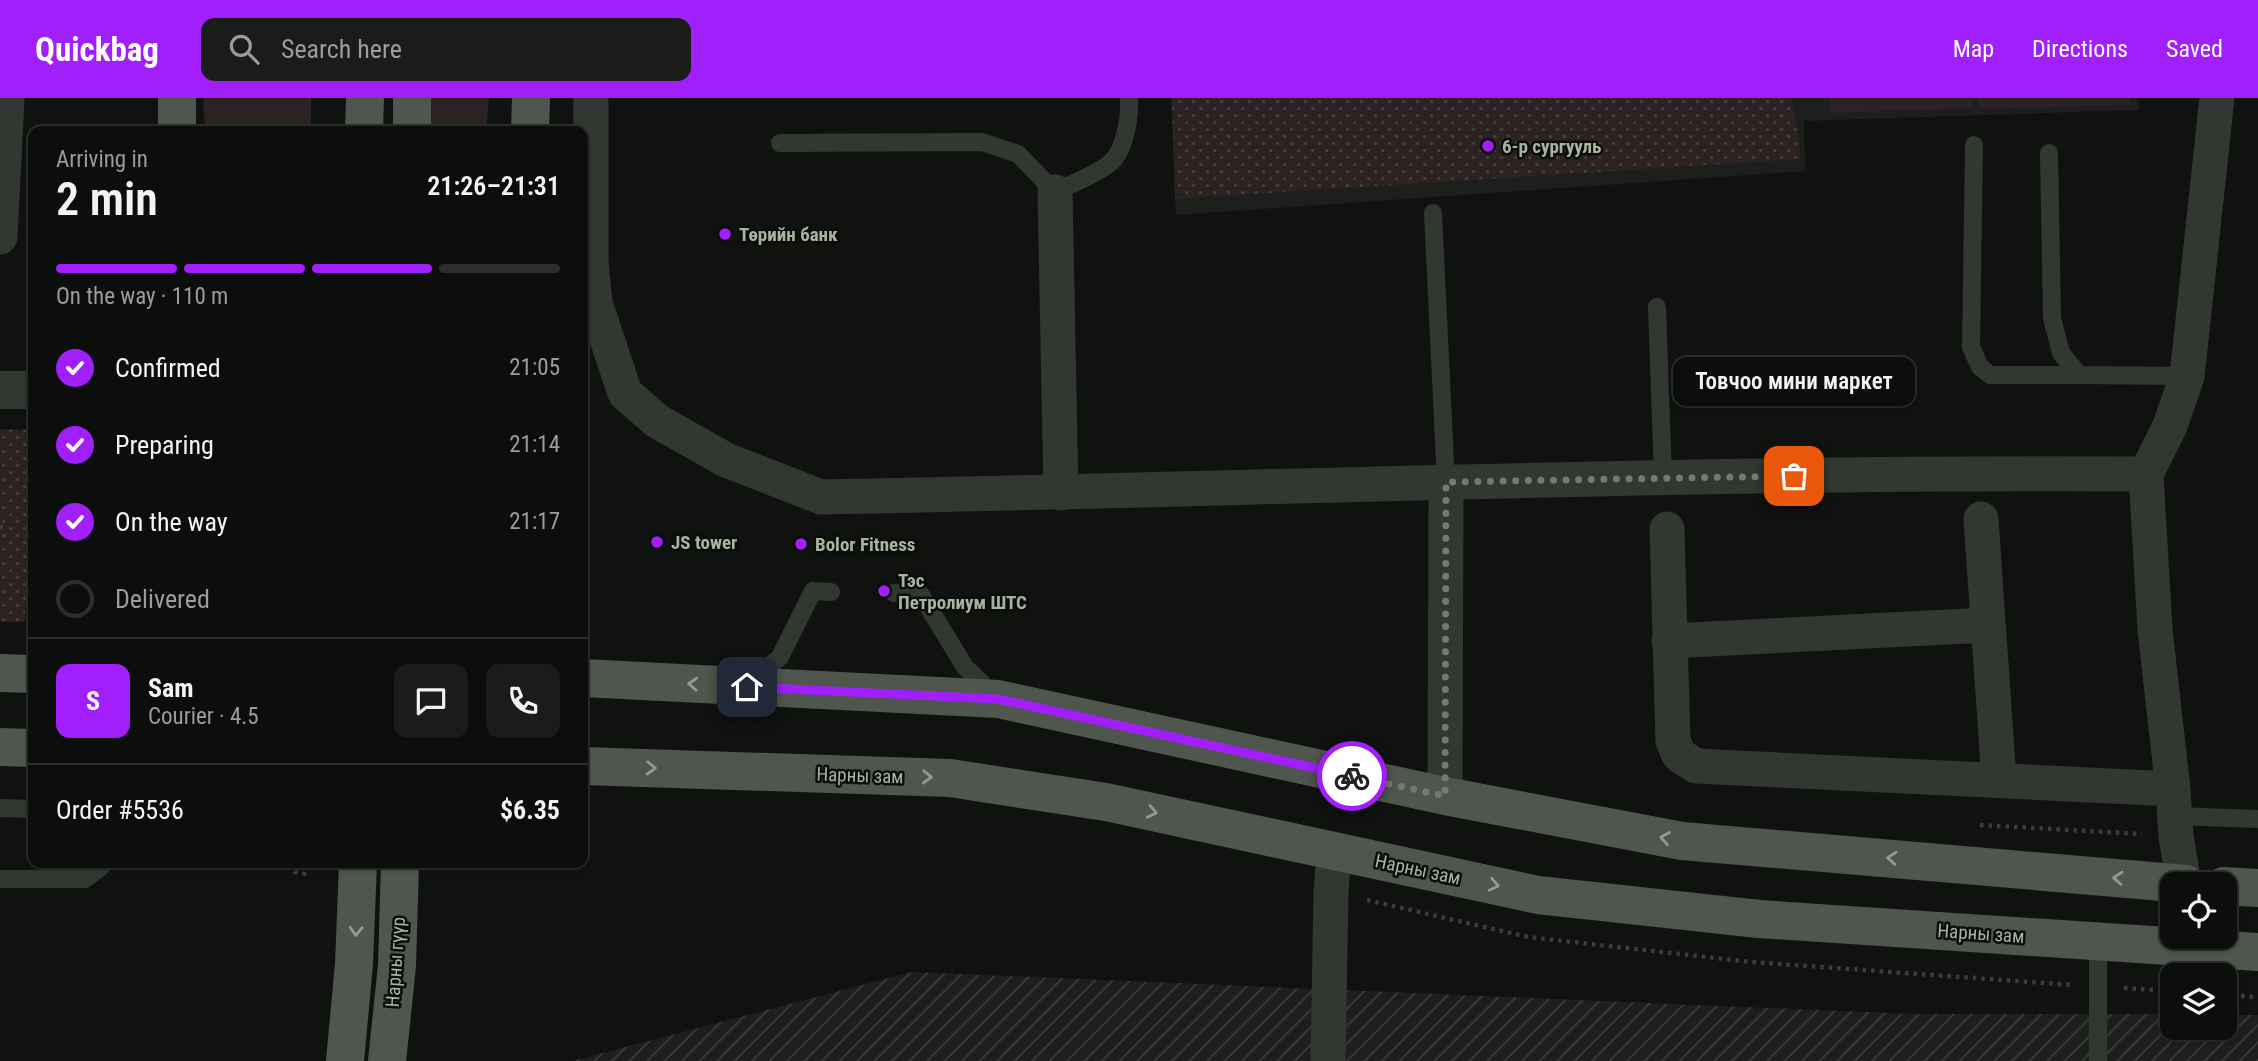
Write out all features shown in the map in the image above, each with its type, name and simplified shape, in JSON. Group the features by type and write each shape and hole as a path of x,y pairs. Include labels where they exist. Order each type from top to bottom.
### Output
{"main road":[{"path":"177,98 177,126"},
{"path":"364,126 365,98"},
{"path":"412,98 412,126"},
{"path":"530,126 531,98"},
{"path":"0,673 28,674"},
{"path":"588,678 998,699 1445,796 1682,841 2160,882"},
{"path":"0,747 28,748"},
{"name":"Нарны зам","path":"588,766 950,778 1107,802 1538,895 1759,919 2160,943"},
{"path":"345,1061 359,868"},
{"name":"Нарны гүүр","path":"387,1061 397,967 400,868"},
{"path":"2237,887 2258,888"},
{"path":"2237,906 2258,907"}],"street":[{"path":"0,237 7,98"},
{"path":"591,98 591,262 595,303 625,393 657,421 726,460 821,497 1663,478 1977,473 2146,474"},
{"path":"2183,872 2176,836 2154,630 2146,474 2169,426 2187,376 2217,98"},
{"path":"1055,192 1061,493"},
{"path":"0,390 28,390"},
{"path":"1445,796 1446,482"},
{"path":"1980,519 1999,780"},
{"path":"1667,529 1673,741 1679,755 1696,766 1999,780 2174,803"},
{"path":"1669,640 1988,625"},
{"path":"1328,1061 1334,851"}],"lane":[{"path":"780,143 982,142 1018,154 1055,192 1111,163 1125,138 1130,116 1129,98"},
{"path":"1974,145 1971,347 1980,367 1990,374 2187,376"},
{"path":"2049,153 2052,318 2061,353 2079,375"},
{"path":"1433,213 1446,482"},
{"path":"1657,307 1663,478"},
{"path":"747,687 780,657 813,591 831,592"},
{"path":"894,593 921,595 965,667 998,699"},
{"path":"2174,803 2258,819"},
{"path":"0,808 28,808"},
{"path":"0,879 85,879 100,868"},
{"path":"2098,941 2098,1061"}],"path":[{"path":"295,868 295,872 304,874 305,868"},
{"path":"2237,996 2258,997"}],"shaded area":[{"path":"203,98 311,98 311,126 205,126"},
{"path":"419,98 489,98 486,126 419,126"},
{"name":"6-р сургууль","path":"1171,98 2138,98 2139,110 1804,121 1805,171 1176,215"},
{"name":"6-р сургууль","path":"1172,98 1792,98 1801,159 1175,199"},
{"path":"1829,98 1972,98 1973,108 1830,113"},
{"path":"1979,98 2130,98 2130,105 1979,109"},
{"path":"0,429 28,430 25,622 0,622"},
{"path":"912,972 1913,1014 2160,1014 2160,1040 2237,1040 2237,1015 2258,1015 2258,1061 572,1061"}],"way so far":[{"path":"1352,776 1445,796 1446,482 1794,476"}],"place":[{"name":"6-р сургууль","path":"1488,146"},
{"name":"Төрийн банк","path":"725,234"},
{"name":"Товчоо мини маркет","path":"1794,476"},
{"name":"JS tower","path":"657,542"},
{"name":"Bolor Fitness","path":"801,544"},
{"name":"Тэс Петролиум ШТС","path":"884,591"}],"route":[{"path":"747,687 998,699 1352,776"}]}
